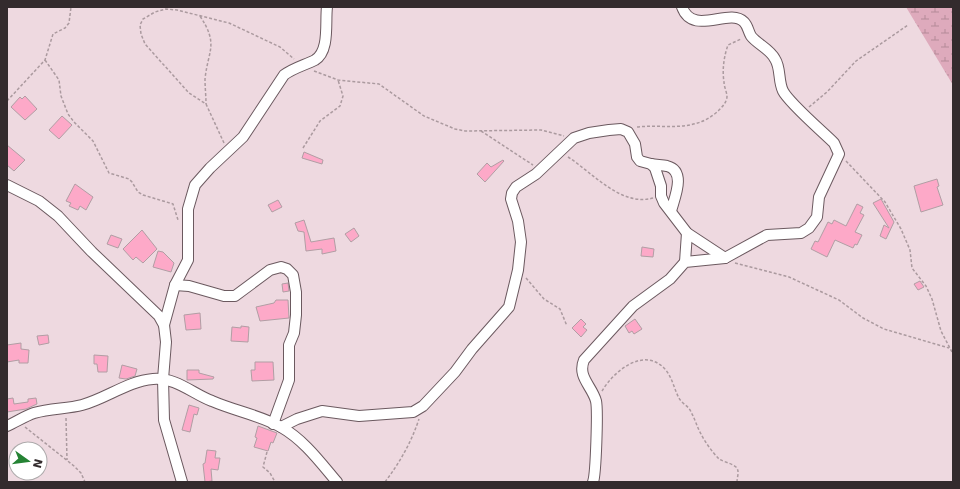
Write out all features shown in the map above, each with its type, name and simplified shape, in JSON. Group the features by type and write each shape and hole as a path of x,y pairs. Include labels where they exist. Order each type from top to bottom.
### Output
{"street":[{"path":"182,482 164,420 163,378 166,342 164,325 175,285 188,260 188,209 193,189 200,178 243,137 284,75 291,70 317,58 323,48 326,36 327,7"},
{"path":"682,7 686,16 694,19 708,21 735,18 742,20 746,24 751,36 775,58 782,90 834,143 839,154 819,197 817,217 810,228 801,233 767,235 726,257 685,262"},
{"path":"277,426 322,412 359,416 413,412 424,406 455,372 472,349 509,307 518,270 521,242 518,221 511,199 516,187 536,174 574,138 589,133 621,129 628,132 632,137 637,157 640,161 667,166 674,171 678,180 678,189 671,211"},
{"path":"651,164 658,174 661,186 661,196 687,233 726,257"},
{"path":"7,185 39,201 58,216 92,252 159,316 164,325"},
{"path":"593,482 596,401 583,377 582,368 584,360 633,306 670,279 685,262 687,233"},
{"path":"175,285 189,286 224,296 235,296 270,270 281,267 287,269 293,275 296,292 296,316 294,333 289,345 289,380 277,426"},
{"path":"7,426 34,413 63,409 88,403 145,379 163,378 182,385 212,401 277,426 298,439 314,454 337,482"}],"path":[{"path":"7,101 45,60 53,34 65,28 69,23 71,7"},
{"path":"206,104 189,93 145,44 141,34 140,25 147,16 166,9 177,10 229,23 280,47 289,53 301,66 338,80 379,84 414,110 439,123 465,131 541,130 574,138"},
{"path":"200,16 206,26 212,48 205,80 206,104 218,127 227,153"},
{"path":"802,112 827,92 856,61 908,25"},
{"path":"621,129 654,125 686,126 699,124 711,117 725,105 727,97 724,81 725,54 728,45 734,41 751,36"},
{"path":"45,60 59,80 61,96 68,114 93,141 109,173 129,179 138,192 143,195 173,204 180,225 188,236"},
{"path":"303,148 320,121 340,106 343,96 338,80"},
{"path":"480,130 533,164 536,174"},
{"path":"558,152 602,182 631,198 644,201 661,196"},
{"path":"839,154 885,202 901,229 910,250 912,268 926,286 949,348 953,354"},
{"path":"726,257 736,264 781,274 822,292 884,329 949,348"},
{"path":"518,270 544,299 560,309 567,326"},
{"path":"596,401 607,382 630,363 646,360 661,365 666,370 676,388 680,401 692,412 696,424 708,444 719,458 736,467 738,472 737,482"},
{"path":"385,482 402,460 413,438 424,406"},
{"path":"63,409 66,416 67,460"},
{"path":"19,420 28,431 67,460 81,473 85,482"},
{"path":"267,452 264,468 270,473 275,482"}],"green space":[{"path":"906,7 953,7 953,85"}],"building":[{"path":"25,96 37,109 25,120 11,107 20,97 22,99"},
{"path":"62,116 72,125 59,139 49,130"},
{"path":"7,145 25,160 14,171 7,165"},
{"path":"304,152 323,160 322,164 302,158"},
{"path":"503,160 504,161 485,182 477,174 487,163 491,167"},
{"path":"937,179 939,186 937,187 943,205 921,212 914,186"},
{"path":"75,184 93,197 86,210 80,206 78,210 69,206 71,203 66,201"},
{"path":"881,199 894,222 886,239 880,236 884,225 889,228 873,203"},
{"path":"278,200 282,207 272,212 268,205"},
{"path":"857,204 863,207 860,213 864,215 855,232 862,235 857,245 855,244 853,248 835,240 827,257 811,249 815,241 818,242 828,222 832,224 834,220 846,226"},
{"path":"304,220 311,242 334,238 336,251 322,254 322,249 306,251 304,232 298,231 295,223"},
{"path":"354,228 359,236 351,242 345,234"},
{"path":"142,230 157,249 143,263 136,257 133,260 123,249"},
{"path":"111,235 122,239 118,248 107,244"},
{"path":"642,247 654,249 653,257 641,256"},
{"path":"158,251 163,252 174,263 171,272 153,267"},
{"path":"920,281 924,287 918,290 914,284"},
{"path":"288,283 289,291 283,292 282,284"},
{"path":"276,300 288,300 289,318 260,321 256,307 274,303"},
{"path":"200,313 201,329 186,330 184,315"},
{"path":"581,319 586,324 583,327 587,330 581,337 572,328"},
{"path":"635,319 642,329 634,334 632,331 629,333 625,326"},
{"path":"241,326 249,327 248,342 231,341 232,327 241,328"},
{"path":"48,335 49,343 39,345 37,336"},
{"path":"21,343 21,349 29,350 28,363 19,363 19,360 7,362 7,345"},
{"path":"94,355 108,356 107,372 98,372 97,364 94,364"},
{"path":"255,362 273,362 274,380 252,381 251,370 255,370"},
{"path":"122,365 137,369 135,376 126,379 119,378"},
{"path":"187,370 199,370 199,373 214,377 213,379 187,380"},
{"path":"13,398 14,404 28,402 28,399 36,398 37,404 26,409 7,412 7,399"},
{"path":"189,405 199,408 197,415 194,414 190,432 182,430"},
{"path":"258,426 277,433 273,443 271,442 268,451 254,447 257,438 255,437"},
{"path":"207,450 216,451 215,458 220,458 218,470 211,469 212,481 205,482 203,464 205,463"}]}
